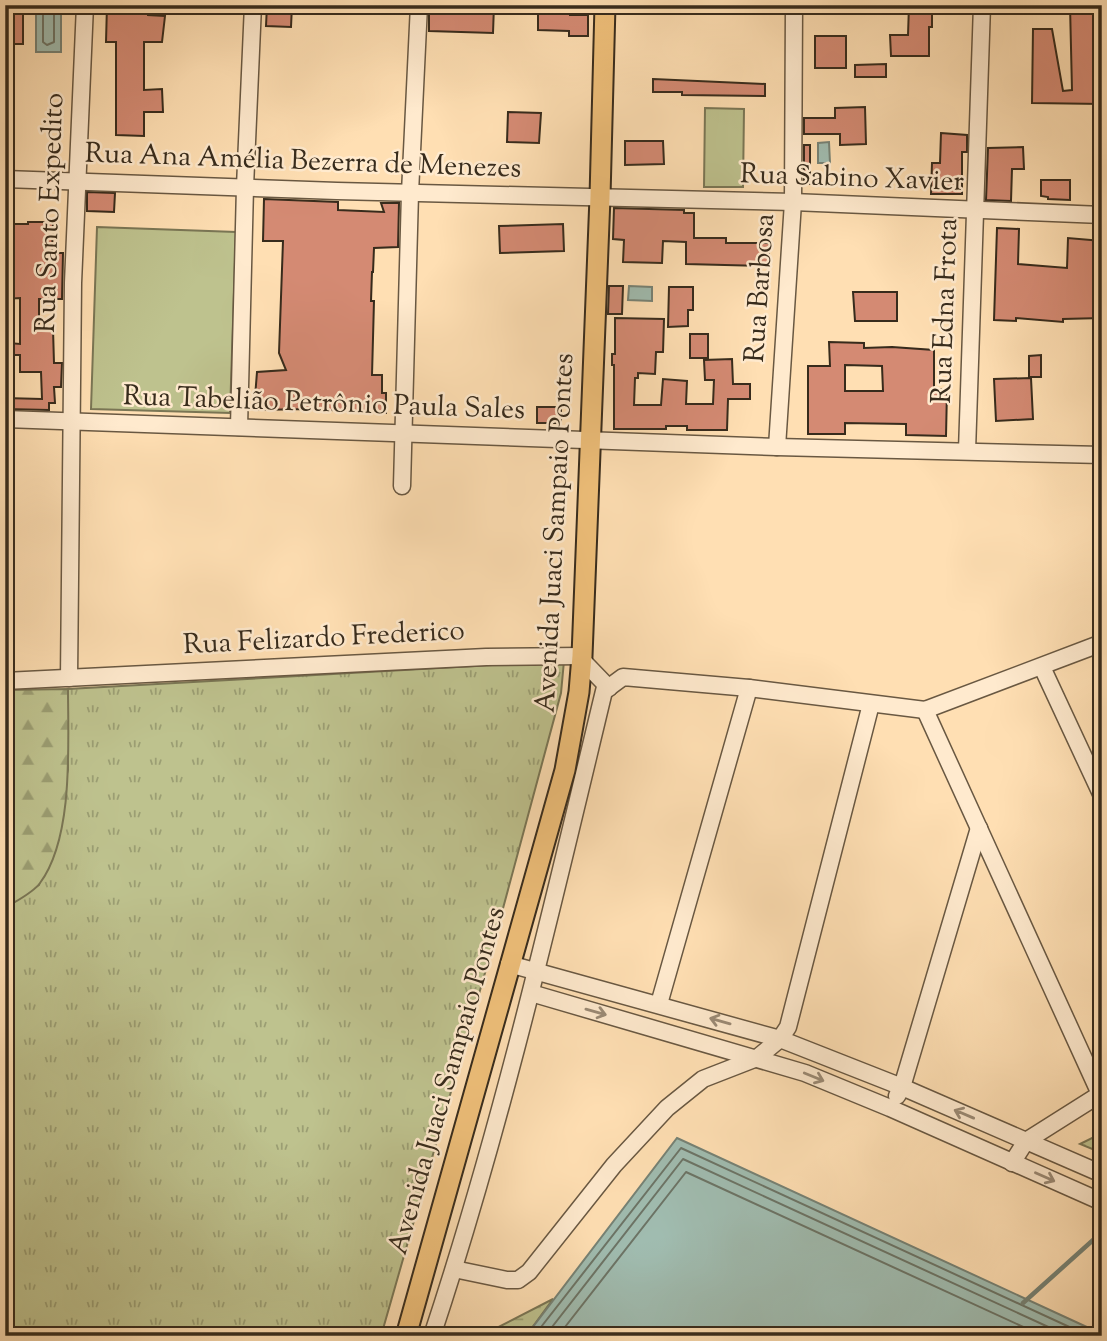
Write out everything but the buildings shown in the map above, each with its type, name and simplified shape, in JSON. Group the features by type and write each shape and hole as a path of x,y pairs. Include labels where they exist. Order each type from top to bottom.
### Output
{"main road":[{"name":"Avenida Juaci Sampaio Pontes","path":"405,1336 565,770 579,692 591,440 605,5"}],"street":[{"name":"Rua Santo Expedito","path":"73,422 73,283 85,5"},
{"path":"239,426 253,5"},
{"path":"402,485 410,193 419,5"},
{"name":"Rua Barbosa","path":"777,447 793,202 794,5"},
{"name":"Rua Edna Frota","path":"967,451 982,5"},
{"name":"Rua Ana Amélia Bezerra de Menezes","path":"5,179 600,197"},
{"name":"Rua Sabino Xavier","path":"600,197 1102,215"},
{"name":"Rua Tabelião Petrônio Paula Sales","path":"5,419 777,447 1102,455"},
{"path":"69,678 73,422"},
{"path":"432,1336 454,1269 537,971 604,691 623,677 749,688 925,710 1102,643"},
{"name":"Rua Felizardo Frederico","path":"5,681 486,657 582,658"},
{"path":"582,658 609,688"},
{"path":"1042,667 1102,796"},
{"path":"659,1004 749,688"},
{"path":"454,1269 518,1280 529,1272 614,1165 667,1108 703,1079 757,1058 780,1039 788,1027 872,704"},
{"path":"925,710 1101,1094 1026,1141 1012,1163"},
{"path":"890,1108 902,1087 979,828"},
{"path":"509,964 780,1039 902,1087 1102,1174"},
{"path":"531,993 805,1073 1102,1202"}],"green space":[{"path":"705,108 744,109 743,187 704,187"},
{"path":"97,227 236,232 230,413 91,409"},
{"path":"564,661 561,693 495,938 381,1336 5,1336 5,908 39,885 68,770 68,689"},
{"path":"68,689 67,789 59,841 51,864 37,887 5,908 5,690"},
{"path":"1102,1133 1102,1153 1080,1144"},
{"path":"553,1299 526,1336 481,1336"}],"water":[{"path":"36,5 61,5 61,52 36,52"},
{"path":"829,142 830,163 818,163 818,143"},
{"path":"629,286 652,287 652,301 628,300"},
{"path":"677,1138 1102,1334 1102,1336 526,1336"}],"waterway":[{"path":"1023,1303 1102,1232"}]}
